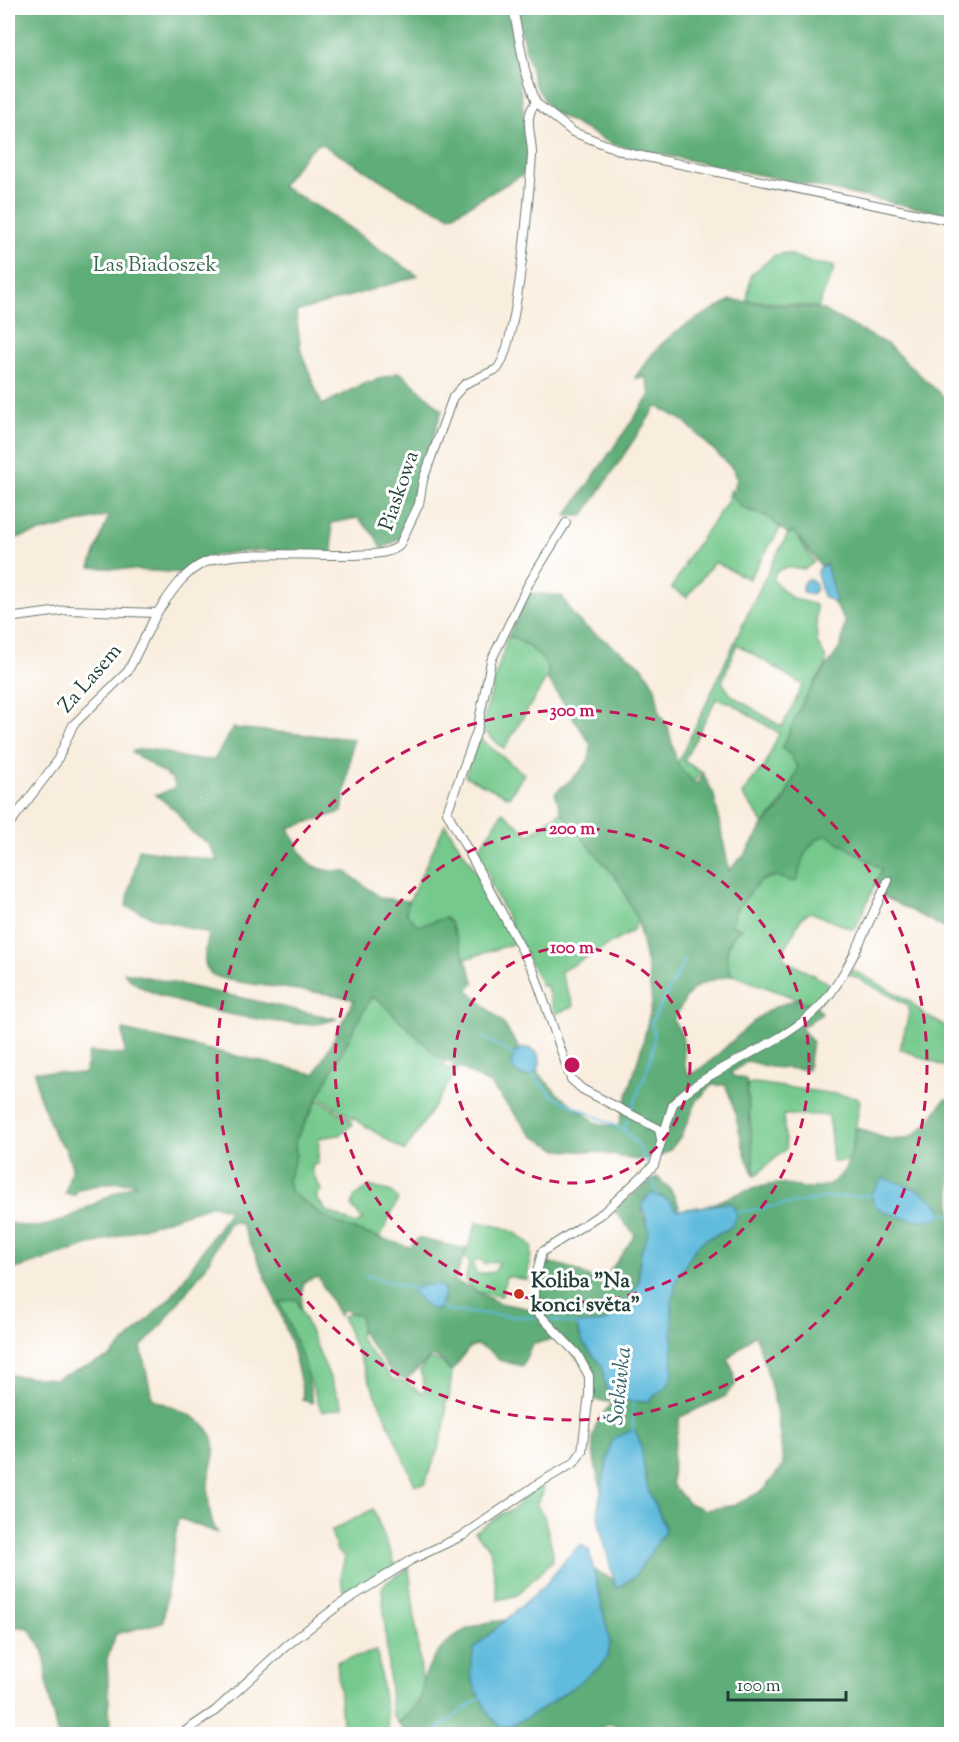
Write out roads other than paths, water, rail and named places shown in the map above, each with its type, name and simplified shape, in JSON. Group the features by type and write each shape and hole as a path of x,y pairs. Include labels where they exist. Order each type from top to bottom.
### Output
{"street":[{"path":"513,8 525,70 536,104 573,132 627,153 951,221"},
{"name":"Piaskowa","path":"158,613 185,578 205,562 240,557 372,554 393,550 403,542 419,504 423,480 453,397 465,384 497,369 509,343 518,289 532,154 529,114 536,104"},
{"path":"566,523 529,583 491,661 477,730 447,812 534,972 571,1079 582,1089 659,1130 663,1143"},
{"path":"8,618 69,610 158,613"},
{"name":"Za Lasem","path":"8,826 56,763 73,725 128,671 158,613"},
{"path":"181,1734 215,1711 302,1633 339,1605 411,1560 464,1535 539,1483 574,1463 582,1451 589,1394 588,1376 577,1354 539,1314 534,1302 542,1252 604,1212 654,1166 663,1143 673,1104 681,1096 801,1021 822,1004 844,972 888,882"}],"water":[{"path":"826,564 836,601 833,602 823,596 817,573 819,568"},
{"path":"809,580 814,582 816,587 814,592 809,594 804,592 802,587 804,582"},
{"path":"526,1048 536,1052 540,1062 536,1072 526,1076 516,1072 512,1062 516,1052"},
{"path":"883,1178 909,1186 927,1195 940,1208 943,1215 929,1220 919,1220 897,1216 879,1209 874,1204 871,1194"},
{"path":"651,1193 668,1200 678,1210 728,1203 733,1205 737,1217 730,1228 706,1239 696,1247 676,1281 672,1303 673,1372 669,1384 647,1402 620,1400 606,1388 602,1366 583,1343 576,1324 605,1322 632,1296 639,1281 640,1255 649,1230 642,1204"},
{"path":"424,1285 440,1285 445,1291 438,1310 429,1309 411,1290"},
{"path":"634,1429 642,1450 648,1488 665,1531 634,1577 616,1589 599,1522 598,1507 611,1444 615,1438"},
{"path":"581,1545 589,1550 610,1642 608,1656 600,1667 539,1711 513,1724 501,1727 491,1718 475,1688 470,1672 474,1648 546,1584 572,1552"}],"waterway":[{"name":"Šotkůvka","path":"631,1111 652,1055 654,1032 651,1023 686,958"},
{"path":"480,1035 514,1055"},
{"path":"530,1072 551,1095 624,1130"},
{"name":"Šotkůvka","path":"628,1119 624,1130 638,1145 649,1168"},
{"name":"Šotkůvka","path":"652,1179 657,1194"},
{"path":"734,1213 825,1198 873,1195"},
{"path":"942,1214 952,1215"},
{"path":"364,1275 414,1289"},
{"path":"438,1304 448,1311 536,1318"},
{"path":"547,1319 577,1325"},
{"name":"Šotkůvka","path":"633,1401 633,1431"},
{"name":"Šotkůvka","path":"432,1734 482,1696"}],"place":[{"name":"Koliba \"Na konci světa\"","path":"519,1294"}],"park label":[{"name":"Las Biadoszek","path":"155,266"}]}
